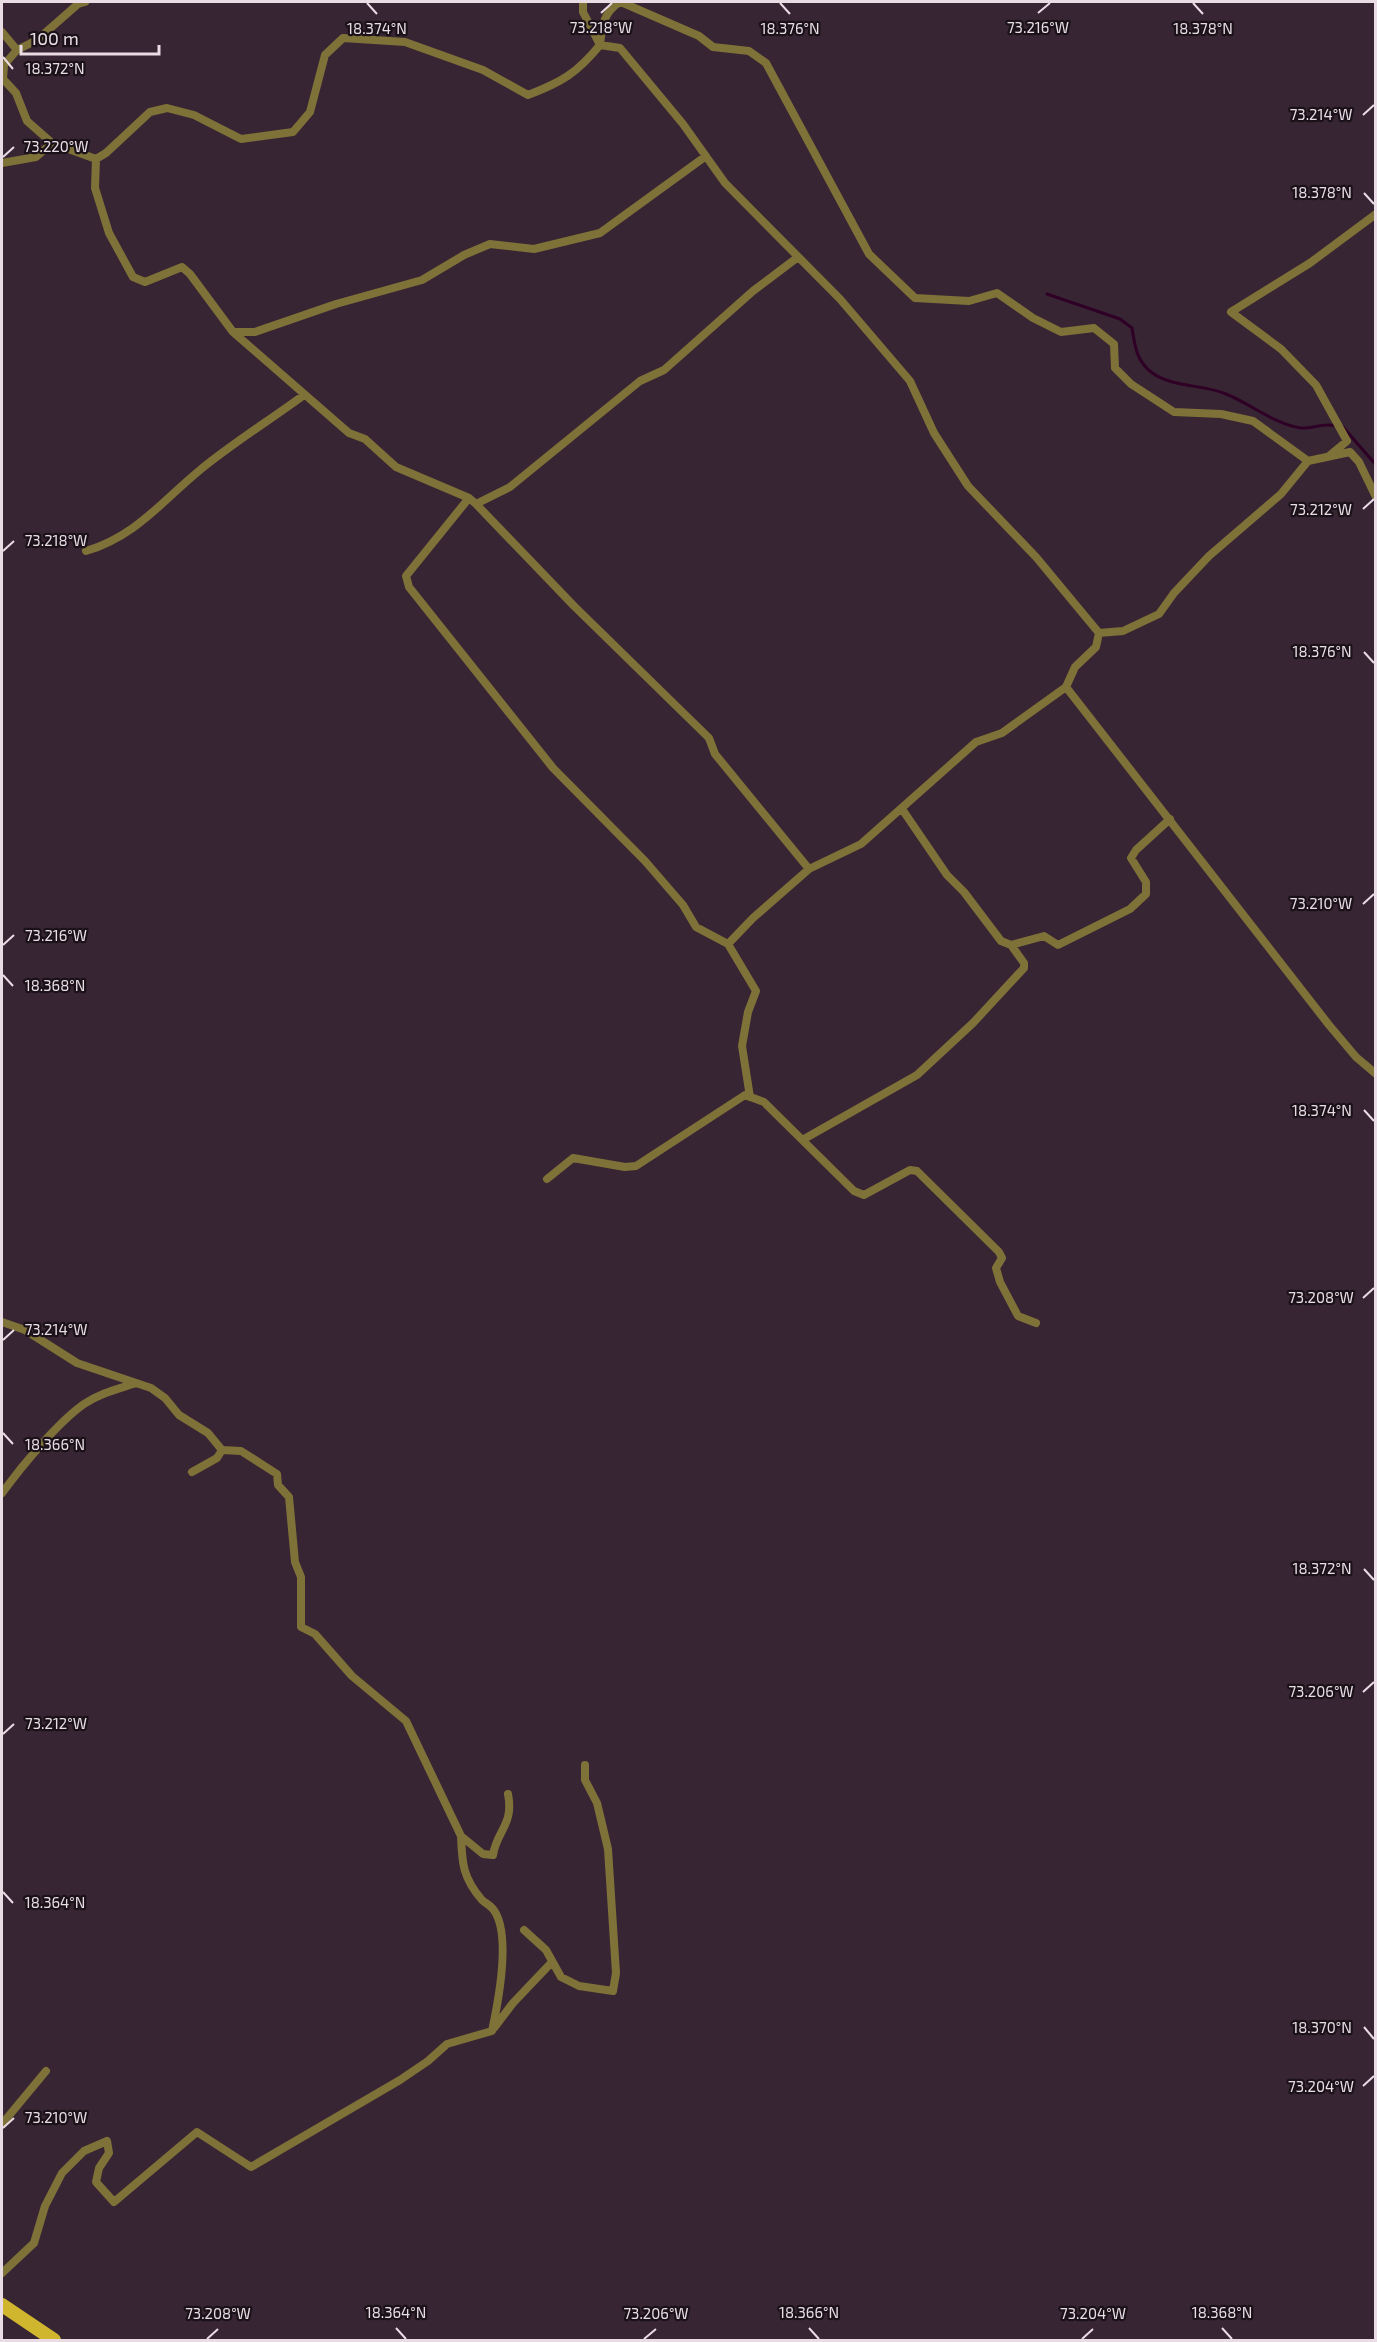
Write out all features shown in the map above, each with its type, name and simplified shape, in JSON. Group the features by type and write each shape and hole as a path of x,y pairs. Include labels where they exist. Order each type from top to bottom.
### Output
{"main road":[{"path":"2,2305 54,2340"}],"street":[{"path":"85,2 78,4 37,40 17,50 4,65 3,79 16,93 27,121 52,142 96,159"},
{"path":"583,2 583,12 600,45"},
{"path":"96,159 106,153 150,112 167,108 194,115 241,139 293,132 310,112 324,55 343,39 405,42 483,70 528,95 559,83 580,69 600,45 603,21 612,7 621,2 699,36 713,46 749,51 766,63 869,254 915,298 969,301 998,293 1033,318 1061,332 1094,328 1114,344 1115,368 1131,384 1174,412 1221,414 1253,421 1308,461"},
{"path":"2,32 17,50"},
{"path":"600,45 620,48 725,183 840,299 910,381 934,433 968,486 1036,557 1099,633"},
{"path":"2,163 36,157 52,142"},
{"path":"233,332 255,333 336,304 422,280 464,255 490,244 534,249 600,233 706,156"},
{"path":"96,159 95,188 109,233 133,277 145,282 182,267 190,274 233,332 349,433 365,439 396,467 472,501 573,606 709,738 715,754 809,869"},
{"path":"1327,457 1347,441 1316,385 1281,350 1231,312 1310,263 1376,214"},
{"path":"750,1097 742,1046 748,1011 756,991 728,944 696,927 683,905 645,861 553,768 505,712 473,665 457,650 409,587 406,576 472,501 510,487 640,381 664,370 753,291 798,257"},
{"path":"86,551 110,544 124,536 201,470 304,394"},
{"path":"1099,633 1123,631 1159,614 1174,593 1209,556 1281,494 1308,461 1350,452 1359,462 1376,497"},
{"path":"728,944 753,918 809,869 861,844 976,742 1002,733 1066,687 1075,667 1096,647 1099,633"},
{"path":"1066,687 1329,1025 1356,1057 1376,1074"},
{"path":"804,1139 917,1075 973,1023 1023,968 1024,963 1011,945 1001,941 964,892 947,875 902,809"},
{"path":"1011,945 1044,936 1058,945 1130,909 1146,894 1146,882 1131,858 1136,850 1170,819"},
{"path":"547,1179 573,1158 625,1167 636,1166 745,1095 764,1102 804,1139 854,1191 864,1195 910,1170 917,1171 999,1252 1002,1258 996,1268 1018,1316 1036,1323"},
{"path":"2,1322 25,1330 77,1363 151,1388 165,1398 179,1415 208,1433 222,1450"},
{"path":"2,1493 27,1460 83,1405 103,1393 136,1383"},
{"path":"192,1472 217,1458 222,1450"},
{"path":"222,1450 241,1450 277,1474 278,1485 289,1497 295,1562 301,1577 301,1627 315,1634 352,1676 406,1721 461,1836 465,1877 483,1901 494,1910 504,1947 498,2004 492,2031"},
{"path":"524,1930 546,1950 561,1977 573,1984 613,1990 616,1973 608,1849 597,1803 585,1780 585,1765"},
{"path":"461,1836 483,1854 493,1855 495,1841 505,1831 511,1811 508,1794"},
{"path":"2,2273 34,2244 45,2206 62,2174 84,2151 107,2141 109,2153 99,2168 96,2182 114,2202 197,2132 251,2166 400,2080 428,2061 447,2044 492,2031 513,2003 552,1962"},
{"path":"2,2124 46,2071"}],"waterway":[{"path":"1047,294 1120,319 1132,328 1142,363 1159,377 1226,394 1291,426 1301,428 1337,426"},
{"path":"1343,427 1376,465"}]}
